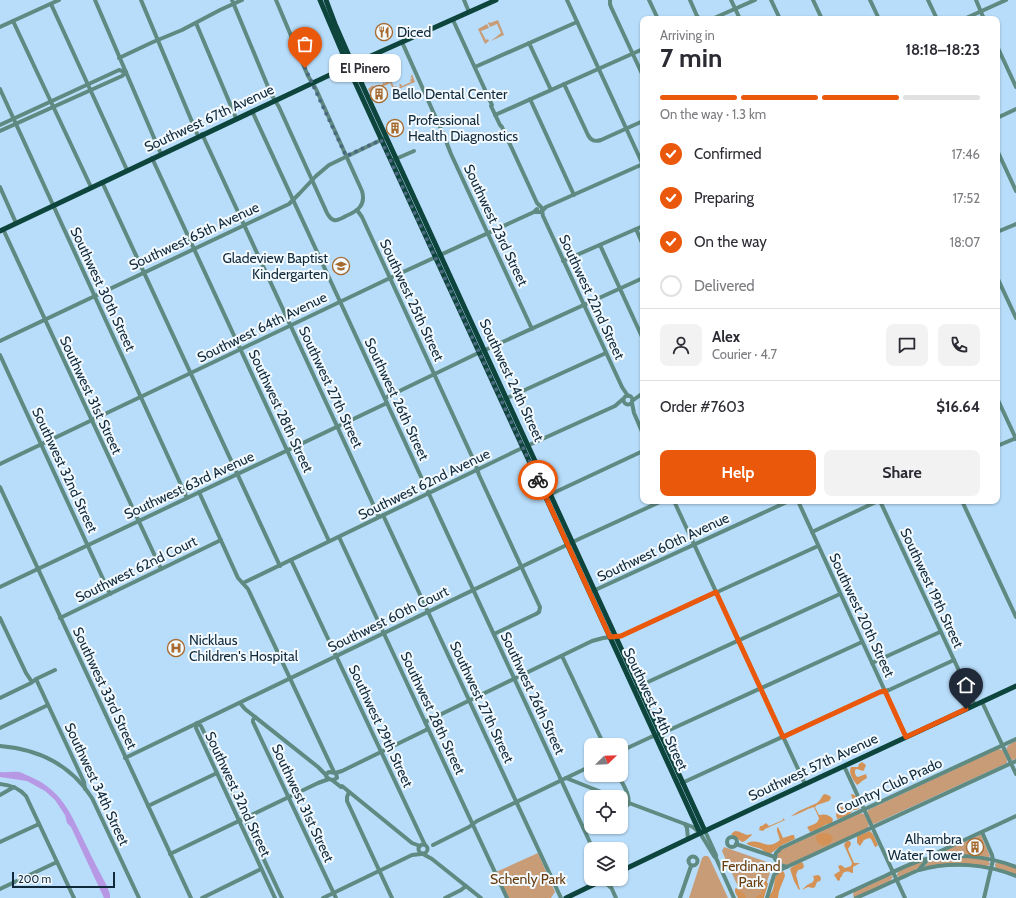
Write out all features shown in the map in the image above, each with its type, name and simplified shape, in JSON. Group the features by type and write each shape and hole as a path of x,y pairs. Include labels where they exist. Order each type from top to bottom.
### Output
{"main road":[{"name":"Southwest 24th Street","path":"320,0 350,65 381,140 545,496 595,590 616,636 636,687"},
{"name":"Southwest 24th Street","path":"326,0 329,17"},
{"name":"Southwest 67th Avenue","path":"1,230 350,65 496,0"},
{"name":"Southwest 24th Street","path":"350,65 387,137 441,254 551,494 589,592 683,783 703,832"},
{"name":"Southwest 57th Avenue","path":"628,869 1016,686"},
{"name":"Southwest 24th Street","path":"658,734 692,817 703,832"},
{"path":"566,898 591,886"}],"street":[{"path":"0,27 60,0"},
{"path":"95,0 161,154"},
{"name":"Southwest 27th Street","path":"141,0 200,135 244,225 337,427 428,612 561,898"},
{"path":"119,58 182,30 233,2 242,0"},
{"path":"233,2 275,100 327,213 332,219 335,220 357,210 362,203 363,194 276,0"},
{"path":"464,0 469,12"},
{"path":"567,0 640,158"},
{"path":"610,0 611,7 640,69"},
{"path":"649,0 657,16"},
{"path":"690,0 697,16"},
{"path":"731,0 738,16"},
{"path":"719,16 755,0"},
{"path":"771,0 779,16"},
{"path":"813,0 821,16"},
{"path":"870,0 878,16"},
{"path":"928,0 936,16"},
{"path":"976,0 983,16"},
{"path":"970,16 1006,0"},
{"path":"51,4 128,170"},
{"name":"Southwest 22nd Street","path":"453,20 492,105 494,106 496,114 640,427"},
{"path":"13,21 91,188"},
{"path":"475,67 577,22"},
{"path":"196,23 236,118"},
{"name":"Southwest 23rd Street","path":"402,42 451,154 532,330"},
{"path":"529,43 551,90"},
{"path":"496,114 640,50"},
{"path":"1000,52 1016,87"},
{"path":"0,125 120,70 126,72"},
{"path":"0,132 91,91 122,76 126,72"},
{"path":"564,84 590,139 593,141 599,140 640,121"},
{"name":"Southwest 30th Street","path":"0,89 188,498"},
{"path":"530,99 574,194"},
{"path":"1000,117 1016,109"},
{"name":"Southwest 26th Street","path":"252,111 590,842"},
{"name":"Southwest 65th Avenue","path":"0,341 288,204 329,165 387,137"},
{"path":"391,161 414,151"},
{"path":"1000,156 1016,191"},
{"name":"Southwest 28th Street","path":"152,158 329,541"},
{"name":"Southwest 64th Avenue","path":"0,464 441,254 640,165"},
{"path":"102,182 280,566"},
{"path":"0,187 16,223"},
{"name":"Southwest 25th Street","path":"357,210 362,217 539,605 540,610 536,614 494,634"},
{"path":"1000,231 1016,224"},
{"path":"563,261 640,227"},
{"path":"636,229 640,238"},
{"name":"Southwest 31st Street","path":"1,230 160,569"},
{"path":"600,245 640,332"},
{"path":"384,398 640,279"},
{"path":"1000,283 1016,318"},
{"path":"501,401 606,353"},
{"name":"Southwest 32nd Street","path":"0,355 110,594"},
{"path":"628,400 640,395"},
{"name":"Southwest 62nd Avenue","path":"243,583 523,448 628,400"},
{"name":"Southwest 63rd Avenue","path":"0,587 387,403"},
{"path":"1000,404 1016,438 1000,445"},
{"path":"545,496 640,452"},
{"name":"Southwest 33rd Street","path":"0,487 191,898"},
{"path":"199,492 238,578 248,589 342,786"},
{"name":"Southwest 60th Court","path":"125,758 521,567 656,504"},
{"path":"675,504 805,784"},
{"name":"Southwest 60th Avenue","path":"589,592 783,504"},
{"name":"Southwest 20th Street","path":"799,504 906,737"},
{"path":"812,532 873,504"},
{"name":"Southwest 19th Street","path":"880,504 975,705"},
{"path":"963,504 1016,617"},
{"name":"Southwest 28th Street","path":"339,537 507,898"},
{"name":"Southwest 62nd Court","path":"60,618 221,540"},
{"path":"425,722 596,640 621,636 818,546"},
{"name":"Southwest 29th Street","path":"291,560 421,837 423,849"},
{"path":"636,687 840,594"},
{"name":"Southwest 34th Street","path":"0,618 26,673 34,680 48,705 84,782 86,790 92,798 138,898"},
{"path":"872,663 940,632"},
{"path":"628,749 862,642"},
{"path":"562,656 601,738"},
{"path":"678,785 880,692 889,690 954,660"},
{"path":"0,698 55,670"},
{"path":"982,702 1016,774"},
{"path":"240,703 245,709 412,843 423,849 432,859 481,898"},
{"path":"0,728 48,705"},
{"name":"Southwest 31st Street","path":"255,717 253,722 336,898"},
{"name":"Southwest 32nd Street","path":"197,723 196,728 275,898"},
{"name":"Southwest 32nd Street","path":"197,723 201,726 282,898"},
{"path":"328,775 335,779 336,775 342,771 428,729"},
{"name":"Country Club Prado","path":"775,857 776,853 781,848 1016,739"},
{"path":"0,746 25,750 44,757 62,767 86,790"},
{"path":"170,854 318,783 328,775 330,768 329,761"},
{"path":"766,898 774,875 778,871 1016,761"},
{"path":"844,766 905,898"},
{"path":"323,898 584,769"},
{"path":"148,806 217,773"},
{"path":"328,775 336,775"},
{"path":"566,778 596,790"},
{"path":"621,782 627,794 629,803 703,832"},
{"path":"0,784 14,787 25,795 74,898"},
{"path":"0,795 14,787"},
{"path":"349,792 347,801 392,898"},
{"path":"919,870 934,854 1016,816"},
{"path":"685,824 690,821 692,817"},
{"path":"0,842 39,824"},
{"path":"685,824 688,839"},
{"name":"Southwest 24th Street","path":"703,832 716,855 734,898"},
{"path":"982,832 993,860 984,898"},
{"path":"736,844 775,857 776,861 780,865 787,867"},
{"path":"837,898 893,872 928,859 964,856 977,857 1016,867"},
{"path":"0,889 57,862"},
{"path":"856,898 919,870 933,867 971,865 991,868 1016,876"},
{"path":"680,898 691,866"},
{"path":"202,898 261,869"},
{"path":"445,898 466,886"},
{"path":"610,887 616,898"},
{"path":"849,893 851,898"}],"green space":[{"path":"498,20 504,35 491,41 501,33 497,24 490,27 488,23"},
{"path":"487,24 489,28 481,31 486,40 488,39 489,41 485,44 478,29"},
{"path":"382,57 383,58 367,66 363,72 367,80 370,80 365,82 361,74 362,67 368,62"},
{"path":"412,74 415,82 394,91 390,83 370,93 368,89 373,85 374,88 383,84 383,81 384,83 391,80 394,87 396,86 398,88 400,87 399,84 402,86 411,82 410,80 412,77 410,78"},
{"path":"1016,741 1016,759 1012,760 1007,754 1006,749 1009,745"},
{"path":"998,749 1003,750 1007,763 874,824 872,823 867,813 868,810"},
{"path":"860,813 864,814 869,824 868,828 787,865 779,861 777,855 781,850"},
{"path":"980,835 990,856 989,857 942,855 942,852"},
{"name":"Ferdinand Park","path":"724,847 767,862 771,865 771,870 761,898 743,898 722,851"},
{"name":"Schenly Park","path":"538,853 555,892 551,898 508,898 496,872"},
{"name":"Ferdinand Park","path":"704,856 709,857 728,898 689,898 702,858"},
{"path":"945,858 974,858 988,860 990,864 987,866 924,867 930,860"},
{"path":"925,860 919,868 900,877 897,876 898,871"},
{"path":"997,862 1016,868 1016,875 996,868 995,864"},
{"path":"891,875 893,877 890,881 854,898 854,891"}],"shaded area":[{"path":"862,762 866,765 864,770 857,769 855,770 855,773 858,777 866,774 867,778 857,785 851,776 850,769 851,767 858,767"},
{"path":"0,772 19,772 33,778 53,791 60,799 72,817 107,886 110,898 104,898 71,827 67,823 65,815 55,800 45,791 27,781 0,777"},
{"path":"825,794 830,796 831,798 829,801 815,807 819,815 823,814 830,816 833,819 832,823 810,832 807,827 816,823 819,818 814,807 791,816 817,803"},
{"path":"852,794 859,802 859,809 853,810 848,815 837,819 836,814 840,806 844,808 852,807"},
{"path":"783,818 785,820 763,831 759,830 760,826 766,823 769,826 783,820"},
{"path":"778,827 783,838 794,835 795,839 782,845 770,854 747,844 756,842 771,845 775,843 780,840 777,831"},
{"path":"735,831 752,835 742,842 731,834"},
{"path":"870,831 878,845 875,847 869,838 864,840 860,846 857,843 857,836"},
{"path":"824,833 830,834 833,839 828,844 820,845 816,836"},
{"path":"847,841 851,842 848,849 854,863 860,863 853,867 853,873 847,871 843,873 838,881 834,875 840,871 838,866 841,865 845,868 851,866 852,863 844,845"},
{"path":"801,862 803,863 804,867 798,870 796,875 799,890 790,869"},
{"path":"782,871 784,872 785,876 778,898 768,898 772,892 777,875"},
{"path":"818,875 821,879 817,882 815,887 808,887 802,890 813,882 813,876"},
{"path":"766,881 768,884 764,898 756,898 761,894 761,885"},
{"path":"736,888 744,893 746,898 738,898 735,892"}],"way so far":[{"path":"305,68 346,156 381,140 538,480"}],"place":[{"name":"Diced","path":"384,32"},
{"name":"El Pinero","path":"305,68"},
{"name":"Bello Dental Center","path":"379,94"},
{"name":"Professional Health Diagnostics","path":"395,128"},
{"name":"Gladeview Baptist Kindergarten","path":"341,266"},
{"name":"Nicklaus Children's Hospital","path":"176,648"},
{"name":"Alhambra Water Tower","path":"975,847"}],"route":[{"path":"538,480 610,637 621,636 716,592 783,737 885,691 906,737 966,709"}]}
